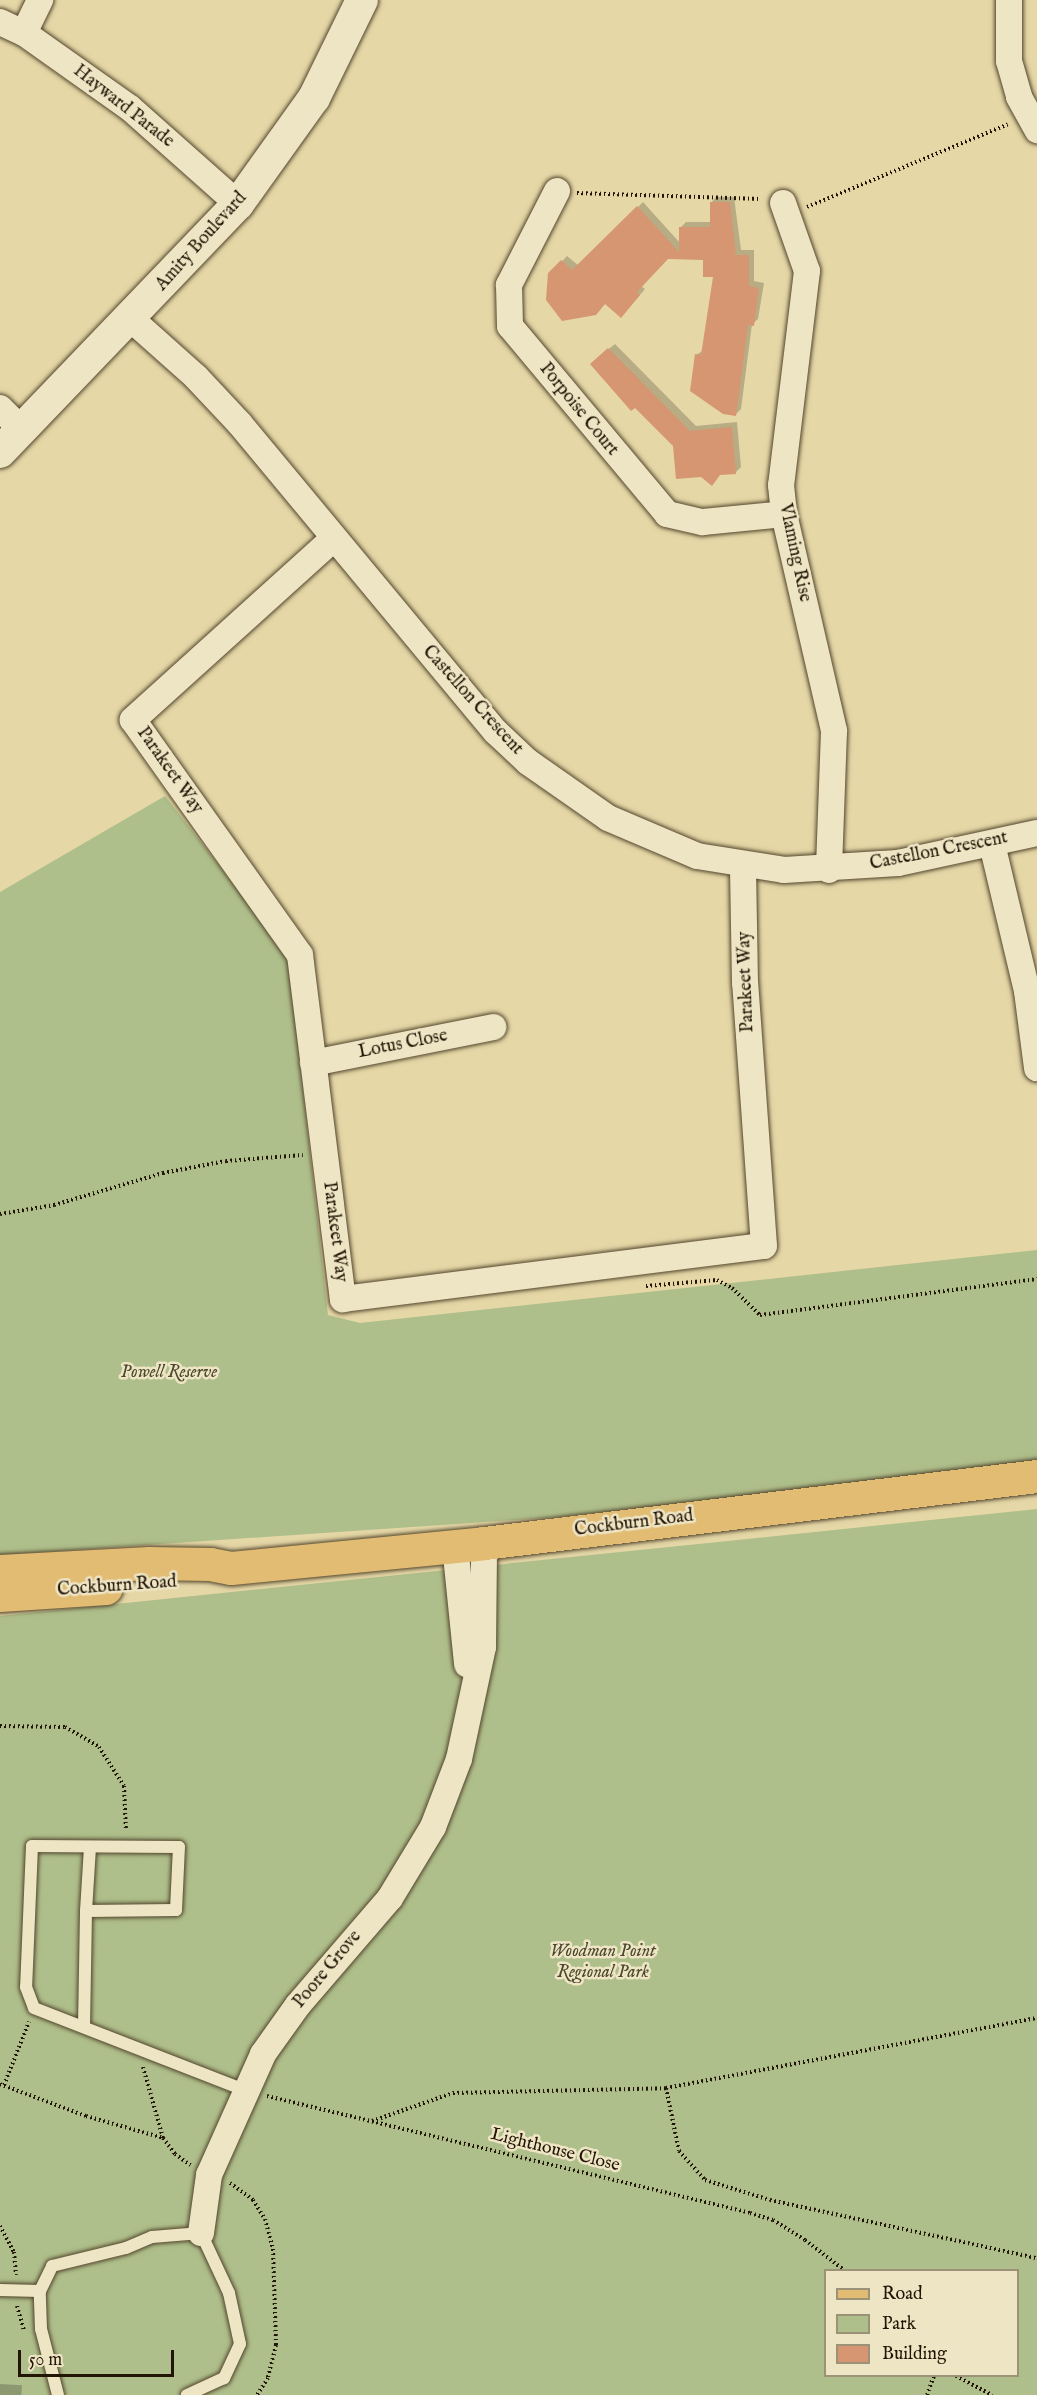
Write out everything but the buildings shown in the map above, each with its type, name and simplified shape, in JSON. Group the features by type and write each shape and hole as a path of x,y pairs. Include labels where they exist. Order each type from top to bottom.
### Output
{"main road":[{"name":"Cockburn Road","path":"0,1571 149,1563 210,1564 231,1569 470,1544 1037,1476"},
{"name":"Cockburn Road","path":"0,1595 200,1581 219,1577 231,1569"}],"street":[{"path":"24,33 40,0"},
{"name":"Amity Boulevard","path":"0,452 131,319 237,204 314,98 362,0"},
{"path":"1009,0 1011,69 1019,97 1037,130"},
{"name":"Hayward Parade","path":"0,22 24,33 130,108 237,204"},
{"name":"Porpoise Court","path":"557,191 509,285 510,326 667,514 703,522 784,514"},
{"name":"Vlaming Rise","path":"771,201 807,271 782,485 784,514 834,731 829,870"},
{"name":"Castellon Crescent","path":"131,319 196,377 240,424 442,670 528,762 634,832 697,856 743,865 829,870 898,863 992,844 1037,832"},
{"path":"0,408 22,430"},
{"name":"Parakeet Way","path":"333,539 133,720 300,955 343,1299 764,1246 745,983 743,865"},
{"path":"992,844 1027,991 1037,1068"},
{"name":"Lotus Close","path":"313,1063 493,1027"},
{"name":"Poore Grove","path":"201,2233 209,2175 244,2090 263,2054 298,2005 390,1898 433,1827 459,1759 467,1713 466,1634 470,1544"}],"lane":[{"path":"86,1911 176,1910 179,1846 32,1846 26,1987 34,2008 244,2090"},
{"path":"84,2027 86,1911 90,1847"},
{"path":"58,2395 41,2328 40,2292 52,2266 126,2248 152,2237 201,2233 229,2293 240,2344 224,2378 187,2395"},
{"path":"0,2290 40,2292"}],"path":[{"path":"808,207 1012,122"},
{"path":"587,194 771,201"},
{"path":"0,1726 65,1727 99,1746 124,1786 125,1847"},
{"path":"34,2008 2,2084 86,2116 164,2138"},
{"path":"372,2121 453,2093 666,2088 1037,2018"},
{"path":"139,2050 164,2138 175,2154 209,2175 237,2185 253,2200 265,2219 273,2249 276,2345 268,2378 257,2395"},
{"path":"666,2088 679,2151 705,2180 770,2200 1037,2258"},
{"name":"Lighthouse Close","path":"244,2090 750,2213 781,2225 841,2269"},
{"path":"0,2226 14,2252 16,2291 25,2337"},
{"path":"927,2395 934,2377"},
{"path":"958,2377 992,2395"}],"green space":[{"name":"Powell Reserve","path":"165,796 288,954 328,1315 360,1323 1037,1250 1037,1464 559,1517 0,1555 0,892"},
{"name":"Woodman Point Regional Park","path":"1037,1509 1037,2395 0,2395 0,1616"}]}
